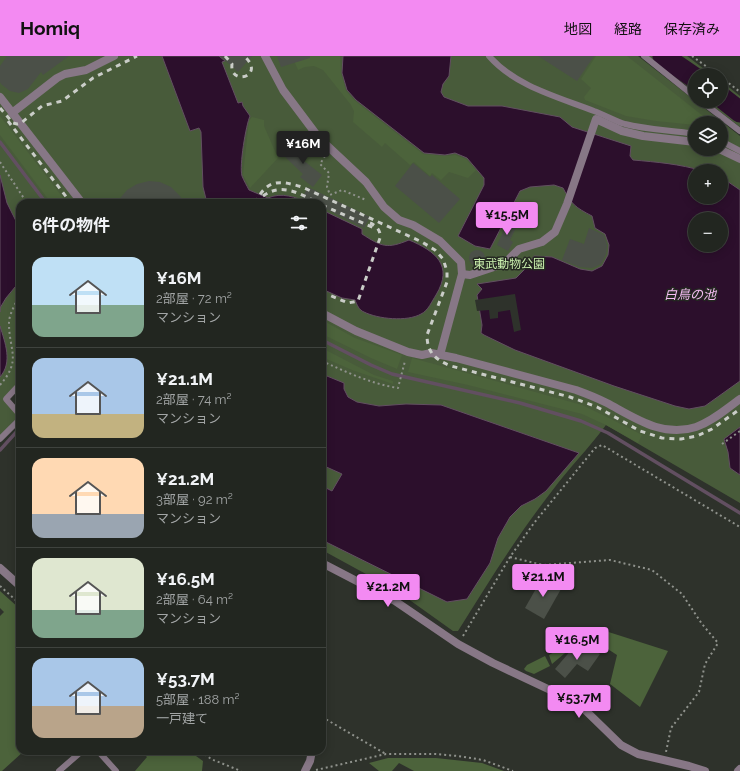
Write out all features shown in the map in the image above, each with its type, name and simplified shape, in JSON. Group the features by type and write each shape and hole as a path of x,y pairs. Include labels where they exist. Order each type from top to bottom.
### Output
{"street":[{"path":"12,113 57,78 65,74 86,70 114,56"},
{"path":"264,56 282,90 319,138 366,182 384,207 399,220 413,225 440,241 461,262 462,274 440,355"},
{"path":"0,97 79,199"},
{"path":"462,274 470,275 500,265 507,261 519,249 542,242 555,232 567,204 596,119 622,131 688,141"},
{"path":"728,153 740,159"},
{"path":"326,315 356,331 408,352 422,355 432,353 594,396 650,426 663,429 680,430 696,427 711,420 740,399"},
{"path":"326,565 395,601 458,644 565,697 585,710 621,745 638,754 706,771"},
{"path":"0,568 16,582"},
{"path":"305,771 311,755"}],"lane":[{"path":"489,56 497,65 514,77 534,87 624,124 644,128 688,133"},
{"path":"644,56 688,91"},
{"path":"710,108 740,131"},
{"path":"728,145 740,151"},
{"path":"16,388 6,399 16,410"},
{"path":"0,439 16,423"},
{"path":"59,771 77,755"},
{"path":"102,755 116,771"}],"path":[{"path":"692,56 708,68"},
{"path":"728,83 740,92"},
{"path":"330,148 320,164 329,174 326,187 330,195 342,190 384,207"},
{"path":"0,162 24,199"},
{"path":"0,385 8,376 12,364 13,354 8,322 16,302"},
{"path":"326,363 387,387 398,388 405,362"},
{"path":"722,444 740,431"},
{"path":"458,644 510,556 595,448 602,444 740,527"},
{"path":"510,556 543,565 610,560 652,570 682,594 702,624 718,643 705,664 698,692 671,728 664,760"},
{"path":"0,586 16,600"},
{"path":"326,719 386,754"},
{"path":"312,771 386,754 436,754 458,756 483,760 513,771"},
{"path":"206,755 211,759 241,771"}],"green space":[{"name":"東武動物公園","path":"0,56 638,56 688,95 688,108 704,108 714,116 688,116 688,156 728,156 728,127 740,136 740,503 606,425 539,508 503,560 458,631 453,631 397,591 326,552 326,199 16,199 16,385 4,398 16,412 16,419 0,436"},
{"path":"292,56 340,56 341,73 346,91 355,101 423,154 445,156 455,155 466,159 476,170 468,178 449,172 441,180 432,173 430,176 414,162 410,165 385,143 382,147 353,122 354,111 351,105 323,70 314,66 305,67 298,70"},
{"path":"596,56 627,56 688,104 688,108 693,108 703,116 688,116 688,124 626,116 585,100 584,97 591,88 581,79"},
{"path":"648,56 657,56 688,78 688,87"},
{"path":"674,56 687,56 703,68 692,68"},
{"path":"728,87 740,96 740,103 728,94"},
{"path":"715,108 726,108 740,119 740,127 728,118 728,116 726,116"},
{"path":"0,116 64,199 48,199 0,135"},
{"path":"252,117 264,120 264,126 278,158 250,188 243,175 249,121"},
{"path":"326,322 355,338 402,355 397,369 326,336"},
{"path":"326,350 374,375 393,381 393,384 352,370 326,359"},
{"path":"412,358 582,405 642,435 638,443 606,425 582,414 468,385 408,372"},
{"path":"0,591 16,605 16,755 20,755 2,771 0,771 0,616 4,612 0,608"},
{"path":"596,628 668,651 640,707 610,684 617,655 600,644 584,644 571,648 552,664 549,655"},
{"path":"545,656 550,666 534,674 524,669 527,665"},
{"path":"145,755 195,755 203,761 202,771 135,771 147,757"},
{"path":"388,758 436,758 482,763 504,771 414,771 399,763 392,771 379,771 369,763"}],"water":[{"path":"162,56 219,56 225,61 222,62 238,103 242,102 250,116 243,146 241,164 242,176 249,190 268,198 283,195 299,199 206,199 203,187 201,132 199,128 190,131"},
{"name":"白鳥の池","path":"343,56 451,56 449,76 443,84 441,92 444,97 468,106 502,106 560,117 572,127 631,146 630,156 633,160 688,168 688,204 728,204 728,182 740,190 740,381 705,406 689,409 675,406 614,386 515,350 481,333 482,325 477,295 482,289 477,284 516,278 528,266 534,256 552,257 580,269 592,271 602,266 608,255 609,245 605,234 595,228 592,216 574,205 563,188 554,185 530,187 520,191 490,249 475,246 458,236 484,185 484,178 467,158 455,153 445,155 424,153 356,100 347,90 342,73"},
{"path":"0,175 7,203 16,221 16,286 0,308"},
{"path":"326,212 362,229 362,234 380,244 395,245 409,240 418,244 434,254 442,267 443,275 441,284 430,306 426,311 415,316 401,319 384,318 362,311 358,307 355,300 342,298 326,291"},
{"path":"0,326 6,346 7,359 4,371 0,377"},
{"path":"326,376 344,383 344,389 348,397 357,402 379,406 406,404 441,405 579,453 546,491 535,499 521,506 510,517 498,538 490,563 467,599 447,602 326,542 326,488 332,491 342,474 326,467"},
{"path":"740,427 740,475 730,468 728,452 724,439"}],"pier":[{"path":"515,294 521,330 514,332 510,310 498,312 498,318 490,319 489,310 477,311 475,300"}],"building":[{"path":"7,56 69,56 43,75 41,72 28,89 19,93 10,91 0,82 0,66"},
{"path":"220,56 252,56 238,72"},
{"path":"277,56 310,56 310,58 281,67"},
{"path":"538,56 594,56 577,81"},
{"path":"298,142 306,149 299,157 322,175 313,187 300,177 303,174 284,156"},
{"path":"413,163 430,177 432,175 460,199 439,223 395,186"},
{"path":"149,181 160,182 171,187 182,199 119,199 127,190 137,184"},
{"path":"308,187 370,217 364,228 326,209 326,199 302,198"},
{"path":"508,221 517,226 510,240 513,242 508,251 497,245"},
{"path":"589,228 604,235 607,245 606,254 601,264 592,268 580,267 562,260 570,239 584,244"},
{"path":"477,250 483,252 485,258 483,264 477,266 471,264 469,258 471,252"},
{"path":"542,578 561,589 544,619 525,608"},
{"path":"586,646 600,654 588,671 577,664 565,678 555,669 572,649 579,655"}],"waterway":[{"path":"663,56 688,73"},
{"path":"728,103 740,112"},
{"path":"0,142 43,199"},
{"path":"326,342 392,374 520,403 581,421 608,433 740,513"},
{"path":"0,450 16,432"}],"railway":[{"path":"0,108 13,123 21,123 42,106 62,101 93,78 137,56"},
{"path":"225,56 232,64 233,71 236,75 241,77 250,73 251,69 250,63 244,56"},
{"path":"8,121 68,199"},
{"path":"258,199 264,189 274,183 287,183 302,187 422,242 435,250 443,259 447,271 447,282 427,335 427,341 433,355 451,366 570,397 597,407 640,431 662,438 681,439 697,436 712,429 740,409"},
{"path":"263,196 270,192 284,190 298,193 311,199"},
{"path":"326,207 374,228"},
{"path":"326,294 348,303 358,301 380,238 378,229 370,223"}]}
